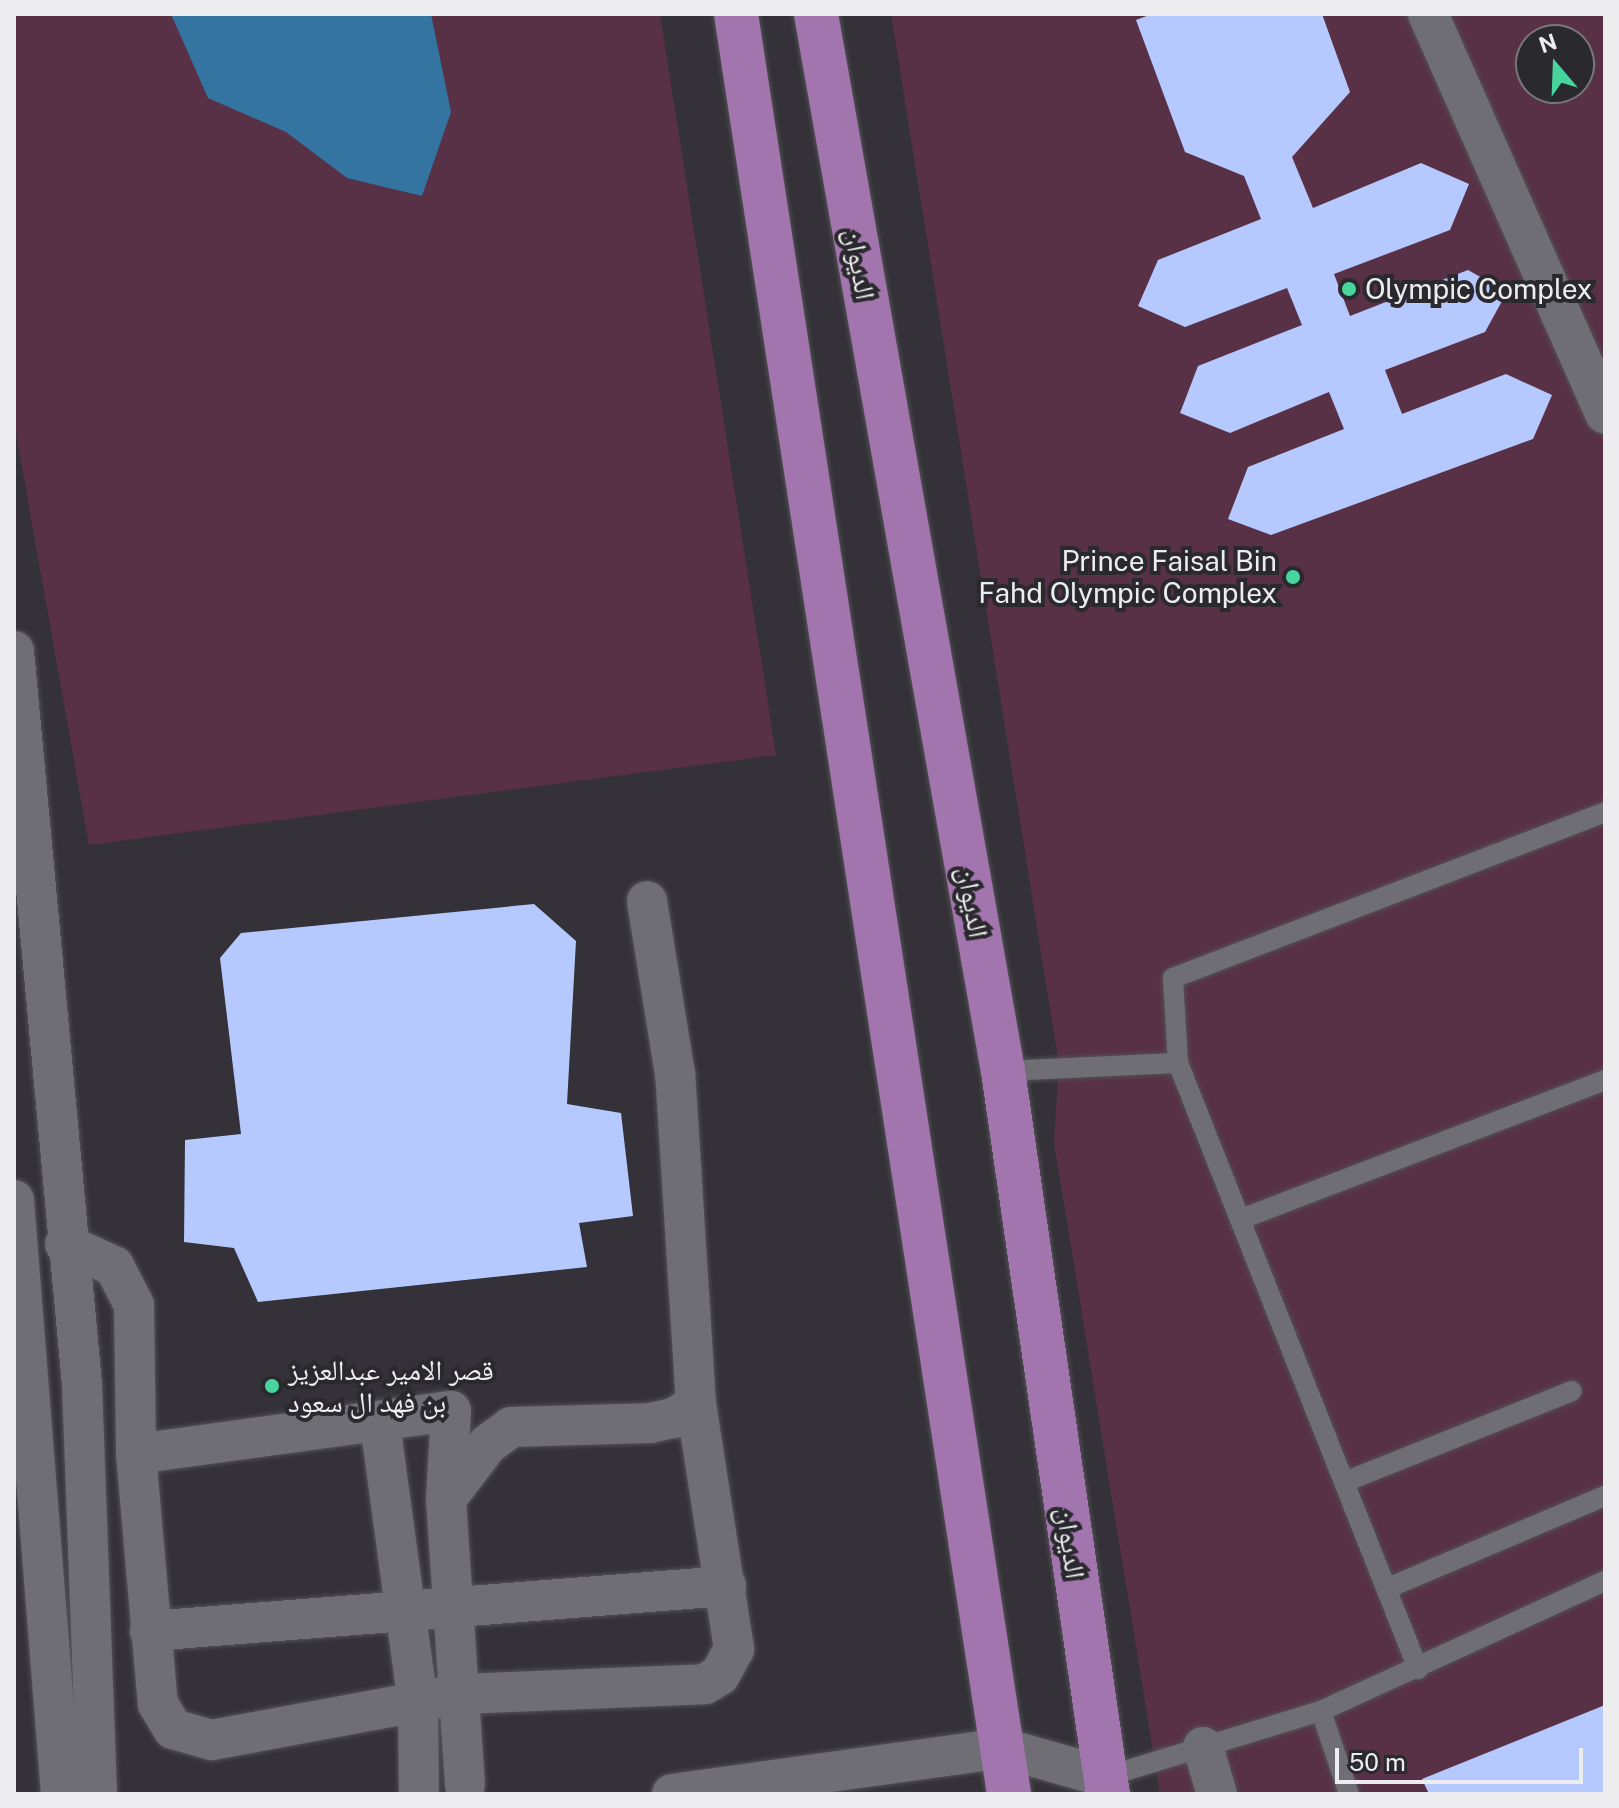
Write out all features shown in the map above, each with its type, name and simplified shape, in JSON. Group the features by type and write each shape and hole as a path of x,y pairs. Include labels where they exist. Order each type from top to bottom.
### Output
{"main road":[{"path":"736,14 1009,1794"},
{"name":"الديوان","path":"816,14 1003,1071 1093,1788"}],"street":[{"path":"1428,14 1605,414"},
{"path":"14,651 65,1244 82,1384 97,1794"},
{"path":"65,1244 114,1266 134,1305 136,1454 150,1631 158,1704 173,1729 212,1740 461,1694 705,1684 730,1663 734,1649 696,1404 675,1074 647,901"},
{"path":"14,1200 61,1794"},
{"path":"446,1499 488,1444 511,1427 650,1423 674,1418 696,1404"},
{"path":"136,1454 451,1411 446,1499 461,1694 474,1789 442,1785 422,1794 418,1703 380,1423"},
{"path":"150,1631 726,1586"},
{"path":"1203,1747 1217,1794"},
{"path":"672,1794 1003,1748 1093,1788"}],"lane":[{"path":"1418,1669 1347,1481 1178,1063 1173,978 1605,812"},
{"path":"1003,1071 1178,1063"},
{"path":"1241,1219 1605,1080"},
{"path":"1347,1481 1572,1391"},
{"path":"1388,1588 1605,1496"},
{"path":"1093,1788 1203,1747 1321,1711 1605,1581"},
{"path":"1321,1711 1349,1794"}],"shaded area":[{"path":"14,14 660,14 776,755 89,845 14,422"},
{"name":"Prince Faisal Bin Fahd Olympic Complex","path":"891,14 1605,14 1605,1794 1160,1794 1054,1142 1059,1065"}],"water":[{"path":"171,14 431,14 451,112 422,196 347,178 286,132 208,98"}],"building":[{"path":"1152,14 1322,14 1350,92 1292,157 1313,208 1421,163 1469,184 1450,230 1334,274 1350,316 1468,270 1507,292 1485,332 1385,370 1402,414 1506,374 1552,395 1533,439 1271,535 1228,519 1248,467 1344,429 1329,392 1230,433 1180,413 1198,366 1302,325 1287,288 1185,327 1138,306 1158,260 1261,219 1244,176 1185,152 1136,20"},
{"path":"534,904 576,941 567,1104 621,1113 633,1216 579,1223 587,1267 258,1302 234,1248 184,1242 185,1140 241,1134 220,958 241,933"},
{"path":"1605,1705 1605,1794 1429,1794 1422,1779"}],"place":[{"name":"Olympic Complex","path":"1349,289"},
{"name":"Prince Faisal Bin Fahd Olympic Complex","path":"1293,577"},
{"name":"قصر الامير عبدالعزيز بن فهد ال سعود","path":"272,1386"}]}
